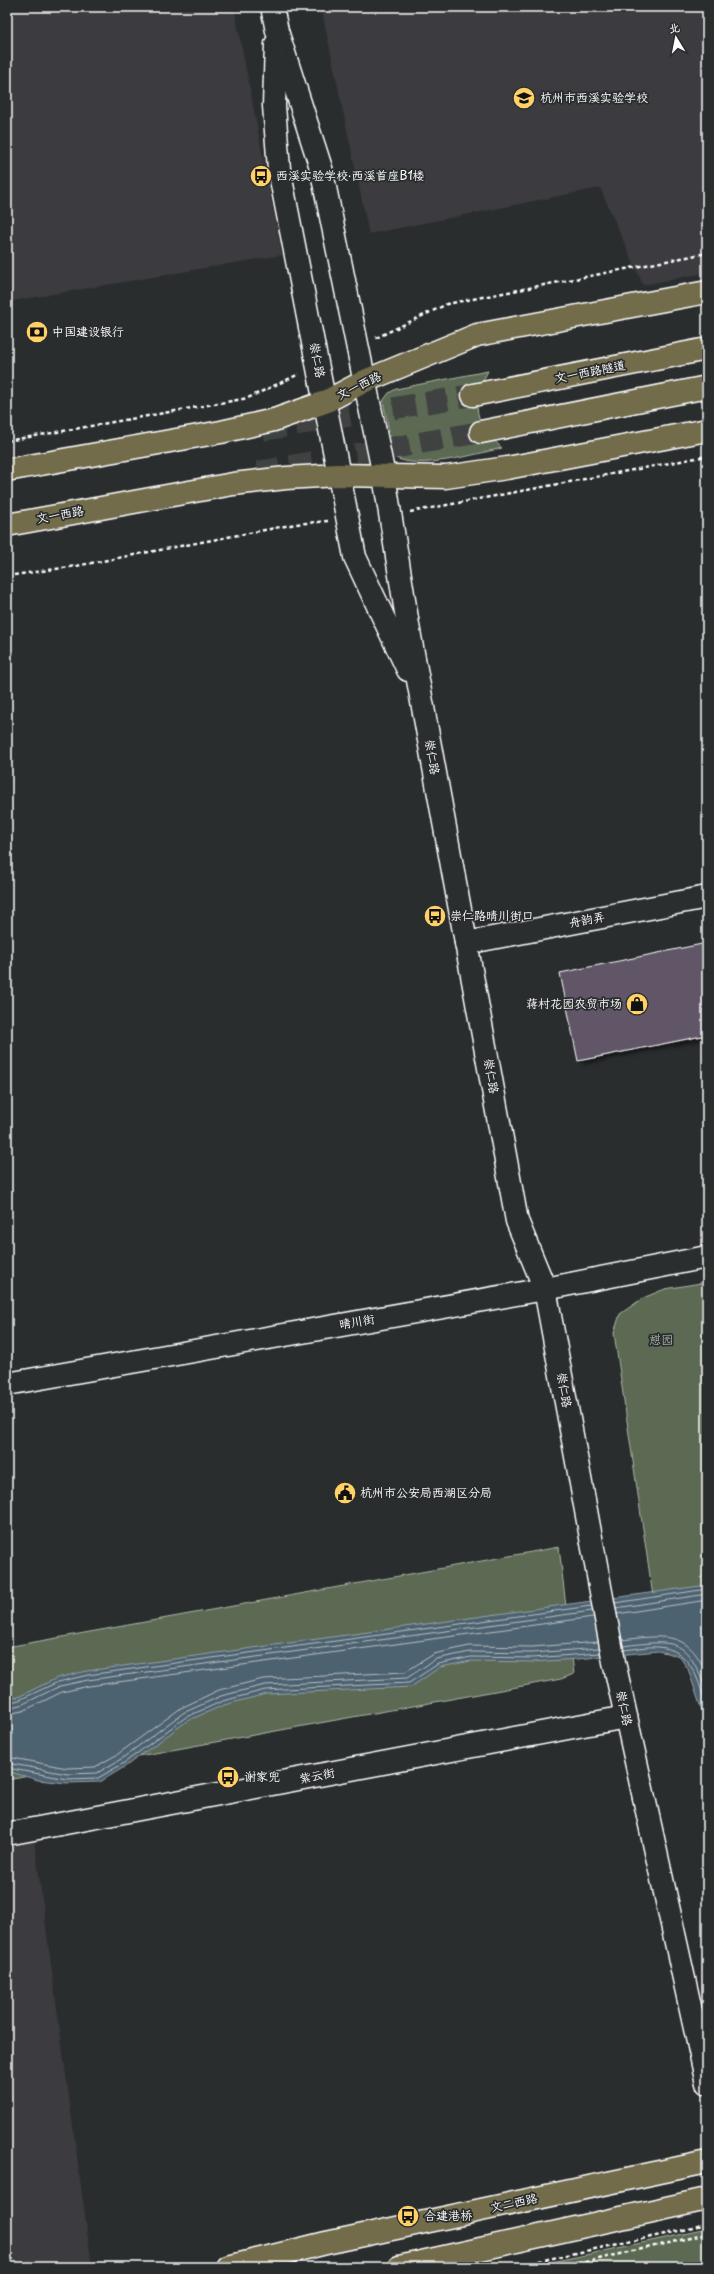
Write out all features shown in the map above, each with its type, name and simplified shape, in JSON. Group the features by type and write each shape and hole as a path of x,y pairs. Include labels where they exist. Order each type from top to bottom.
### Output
{"main road":[{"name":"文一西路","path":"7,470 221,432 274,420 325,402 365,381 477,335 707,292"},
{"name":"文一西路隧道","path":"473,395 707,349"},
{"path":"481,432 707,387"},
{"name":"文一西路","path":"7,525 233,484 286,478 338,475 446,477 507,468 707,430"},
{"name":"文二西路","path":"228,2267 334,2241 707,2162"},
{"path":"398,2267 707,2198"}],"street":[{"name":"崇仁路","path":"272,7 277,31 321,168 384,476 422,699 517,1221 545,1288 614,1662 707,2083"},
{"name":"崇仁路","path":"277,31 274,106 279,170 355,557 422,699"},
{"name":"舟韵弄","path":"466,943 707,897"},
{"name":"晴川街","path":"7,1384 545,1288 707,1257"},
{"name":"紫云街","path":"7,1834 626,1717"}],"path":[{"path":"511,2267 707,2224"},
{"path":"564,2267 707,2234"}],"shaded area":[{"path":"7,7 234,7 282,255 7,302"},
{"name":"杭州市西溪实验学校","path":"321,7 707,7 707,238 700,274 643,285 600,188 369,234"},
{"path":"34,1838 92,2267 7,2267 7,1843"}],"green space":[{"path":"488,371 479,393 477,403 478,412 485,430 502,448 431,462 404,461 394,457 383,401 389,393 396,389"},
{"name":"憇园","path":"707,1282 707,1591 654,1603 614,1333 620,1314 643,1298 665,1289"},
{"path":"559,1547 574,1674 561,1679 7,1780 7,1647"},
{"path":"707,2229 707,2267 529,2267"}],"water":[{"path":"707,1585 707,1726 688,1669 679,1656 658,1651 532,1662 471,1661 440,1667 411,1687 266,1694 224,1705 187,1721 126,1766 100,1782 67,1783 38,1780 7,1771 7,1699 18,1697 57,1678 87,1671"}],"building":[{"name":"蒋村花园农贸市场","path":"707,943 707,1035 578,1061 560,973"}],"tunnel":[{"path":"263,430 473,395"},
{"path":"258,472 481,432"}],"place":[{"name":"杭州市西溪实验学校","path":"524,98"},
{"name":"西溪实验学校·西溪首座B1楼","path":"261,176"},
{"name":"中国建设银行","path":"37,332"},
{"name":"崇仁路晴川街口","path":"435,916"},
{"name":"蒋村花园农贸市场","path":"637,1004"},
{"name":"杭州市公安局西湖区分局","path":"345,1493"},
{"name":"谢家兜","path":"228,1777"},
{"name":"合建港桥","path":"408,2216"}]}
